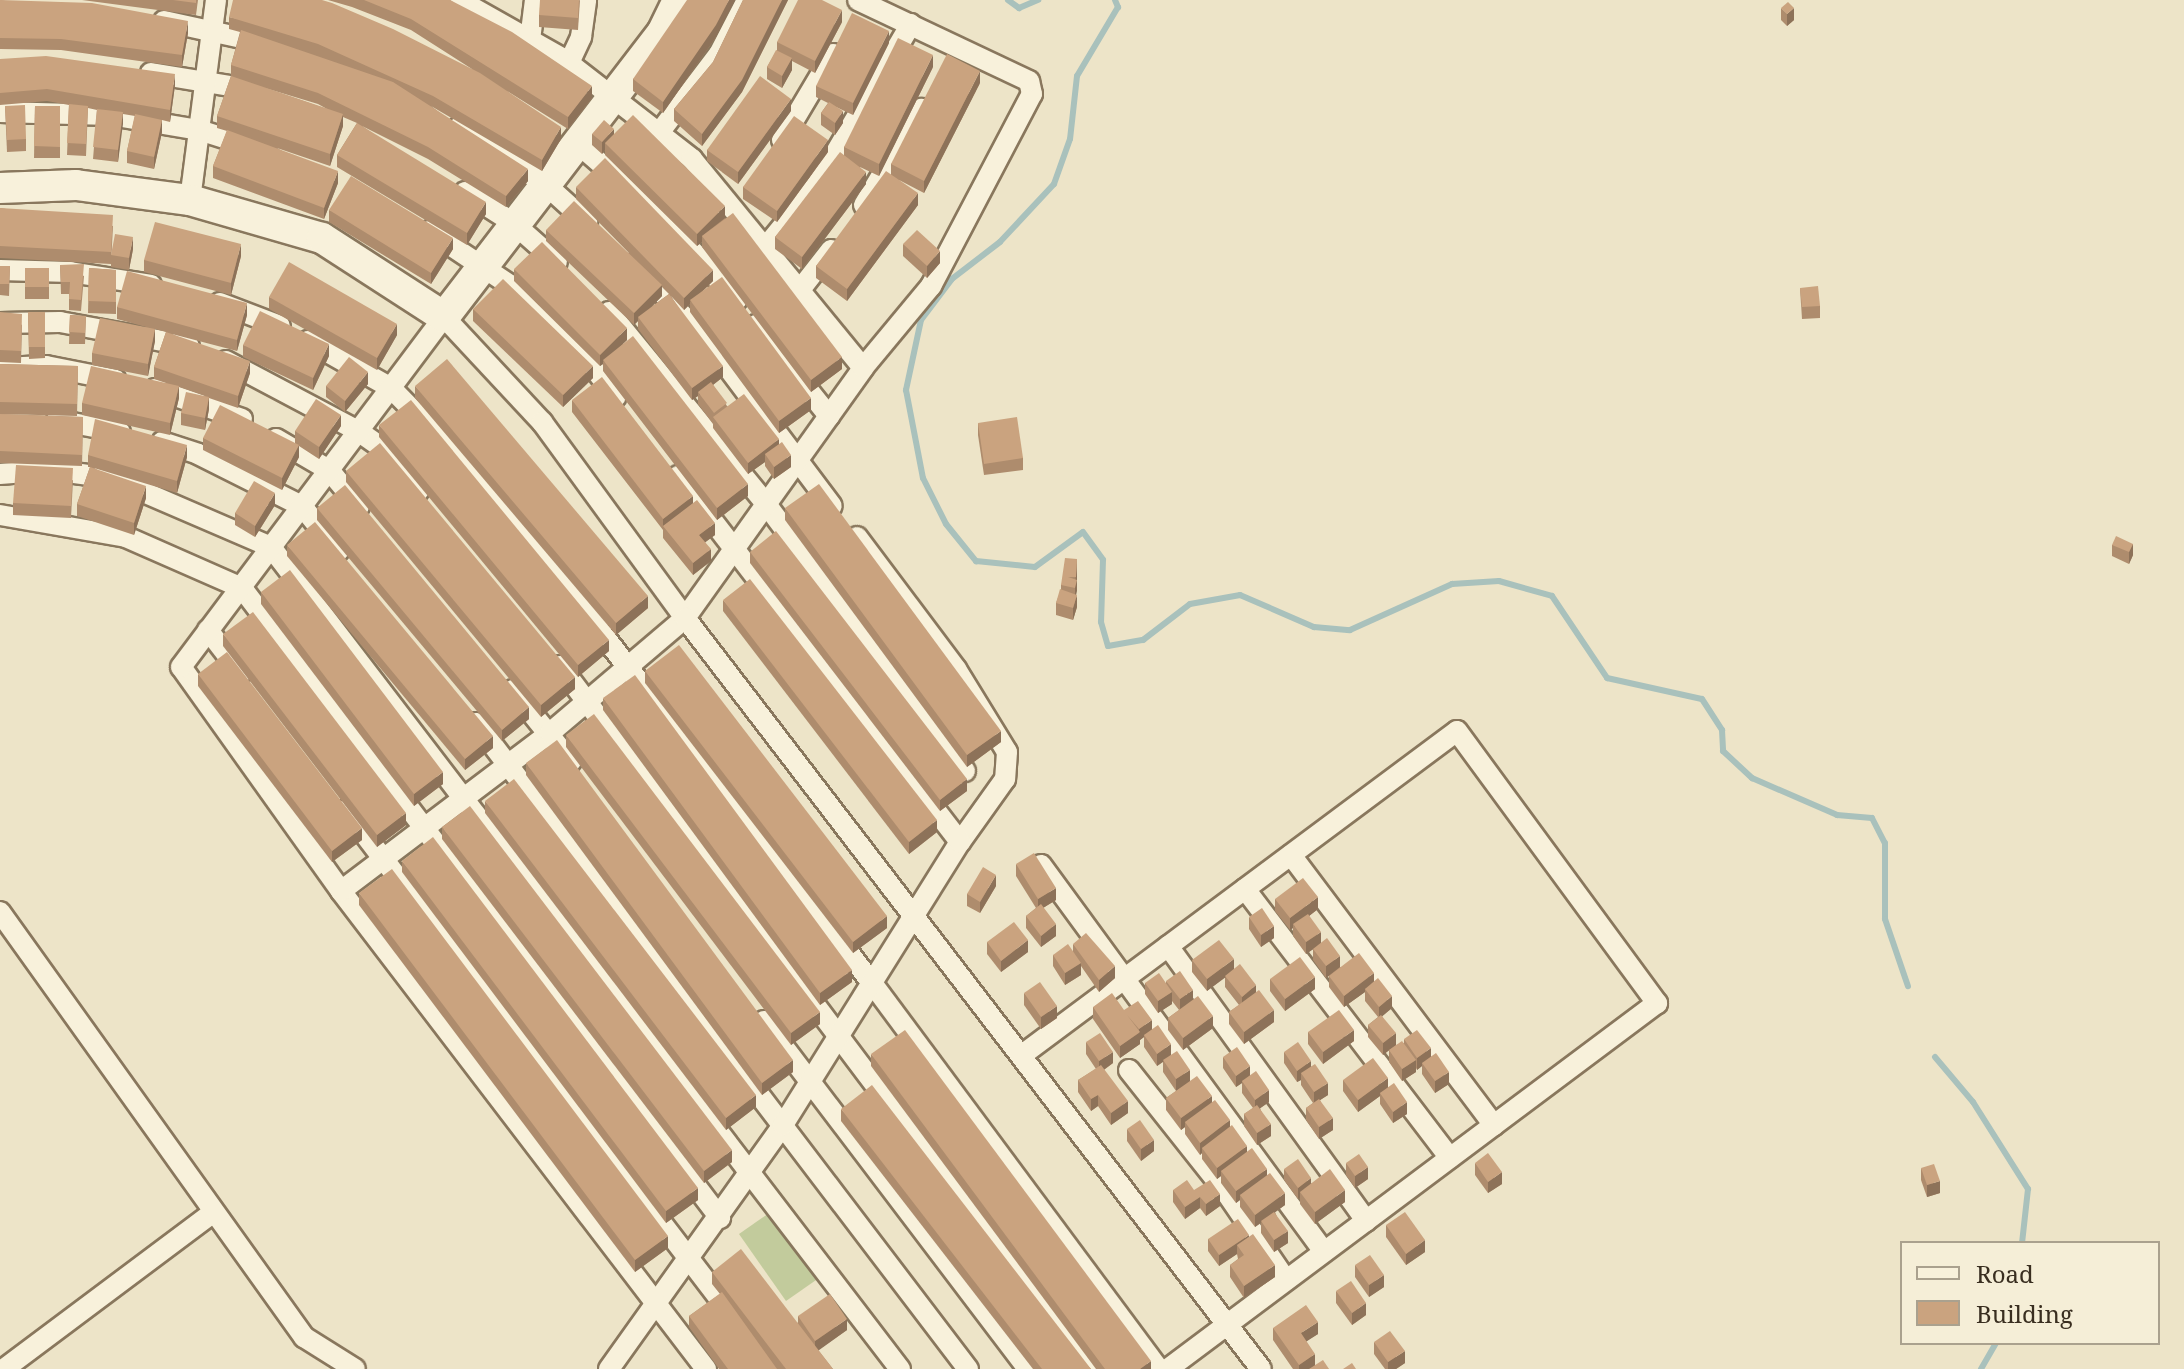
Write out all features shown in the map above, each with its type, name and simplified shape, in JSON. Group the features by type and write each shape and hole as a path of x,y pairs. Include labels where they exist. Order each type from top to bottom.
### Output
{"street":[{"path":"190,200 216,0"},
{"path":"459,0 486,7 530,40 569,63 692,159 736,201 765,248 863,368"},
{"path":"530,40 535,0"},
{"path":"569,63 581,37 586,0"},
{"path":"678,0 662,33 512,222 483,267 208,630 182,670 341,891 701,1366"},
{"path":"659,133 719,54 747,0"},
{"path":"341,891 550,733 685,618 863,368 931,286 1032,94 1029,81 911,24 856,12 796,122 768,159"},
{"path":"137,18 212,28 282,48"},
{"path":"765,248 818,183 911,24"},
{"path":"799,291 847,229 959,45"},
{"path":"133,70 206,79 278,97"},
{"path":"0,112 110,115 199,130 270,153"},
{"path":"437,114 545,184 602,234"},
{"path":"577,143 661,216 715,273 829,416"},
{"path":"452,183 512,222 571,275"},
{"path":"0,188 76,185 190,200 322,238 444,317 542,422 685,618 915,913 1261,1369"},
{"path":"408,219 510,285 591,364 629,413"},
{"path":"609,1369 653,1305 720,1218 783,1125 960,842 1005,779 1007,752 900,591 796,462 723,361 625,255"},
{"path":"0,270 112,276 167,289"},
{"path":"195,295 260,315 391,388 491,490 872,983 1159,1369"},
{"path":"593,296 643,347 766,504 965,771"},
{"path":"0,323 60,322 179,342 241,368 358,431 389,453 431,506"},
{"path":"0,368 46,366 205,403 252,424 329,470 369,518"},
{"path":"29,420 88,424 176,446 302,506 351,567"},
{"path":"667,462 960,842"},
{"path":"0,474 52,470 111,478 271,547 753,1171 900,1369"},
{"path":"0,515 126,537 242,588 720,1218"},
{"path":"208,630 254,690"},
{"path":"548,651 589,701 1089,1369"},
{"path":"499,673 587,783"},
{"path":"460,703 968,1369"},
{"path":"1022,1055 1457,731 1657,1003 1168,1369"},
{"path":"337,798 745,1332"},
{"path":"1291,855 1494,1125"},
{"path":"1041,865 1324,1251"},
{"path":"1245,889 1450,1158"},
{"path":"0,912 211,1214 304,1337 355,1369"},
{"path":"1168,946 1366,1221"},
{"path":"754,1008 1028,1369"},
{"path":"1129,1070 1228,1195 1286,1280"},
{"path":"4,1369 211,1214"}],"green space":[{"path":"772,1211 819,1278 786,1301 739,1234"}],"building":[{"path":"0,0 92,3 188,21 182,55 61,39 0,38"},
{"path":"233,0 322,0 332,3 393,29 480,73 561,127 542,160 433,96 318,44 229,17"},
{"path":"364,0 450,0 512,32 592,86 568,117 411,19"},
{"path":"540,0 579,0 578,18 539,15"},
{"path":"687,0 729,0 716,25 663,102 633,79"},
{"path":"743,0 782,0 742,80 702,134 674,109 713,62"},
{"path":"798,0 822,0 842,10 815,61 777,42"},
{"path":"1788,2 1794,8 1787,14 1781,8"},
{"path":"852,13 889,31 853,103 816,86"},
{"path":"241,30 393,82 528,169 506,196 428,147 318,93 231,65"},
{"path":"898,38 933,55 879,164 844,147"},
{"path":"776,50 792,58 782,76 767,67"},
{"path":"947,54 980,71 924,181 891,164"},
{"path":"46,56 175,74 170,110 47,89 0,93 0,59"},
{"path":"231,76 343,114 330,154 217,116"},
{"path":"760,76 791,99 738,172 707,150"},
{"path":"829,102 843,111 835,123 821,113"},
{"path":"69,104 88,106 86,144 67,143"},
{"path":"25,105 26,139 7,140 5,106"},
{"path":"35,106 60,106 60,147 34,146"},
{"path":"97,109 123,112 118,150 93,147"},
{"path":"135,114 162,120 154,157 127,151"},
{"path":"633,115 725,206 697,234 605,143"},
{"path":"794,116 828,140 777,211 743,187"},
{"path":"604,120 614,129 602,142 592,134"},
{"path":"357,123 486,202 467,233 337,155"},
{"path":"227,130 338,171 324,208 213,166"},
{"path":"840,152 866,172 802,257 775,237"},
{"path":"605,158 713,270 684,298 576,187"},
{"path":"886,171 918,193 847,289 816,266"},
{"path":"351,176 453,238 431,273 329,210"},
{"path":"574,201 662,285 634,313 546,230"},
{"path":"0,208 113,215 111,252 0,246"},
{"path":"733,213 842,357 811,380 702,236"},
{"path":"155,222 241,244 231,283 144,260"},
{"path":"917,230 940,251 927,266 903,244"},
{"path":"115,234 133,237 129,258 111,255"},
{"path":"542,242 627,328 600,355 514,269"},
{"path":"289,262 397,324 377,358 269,297"},
{"path":"84,264 81,300 69,299 70,282 61,282 60,265"},
{"path":"0,266 10,266 9,284 0,284"},
{"path":"25,268 49,268 49,287 25,287"},
{"path":"89,268 116,270 116,302 88,301"},
{"path":"127,271 247,303 237,340 117,307"},
{"path":"722,277 811,398 779,421 690,300"},
{"path":"503,279 593,366 563,395 473,309"},
{"path":"1818,286 1820,306 1802,307 1800,288"},
{"path":"669,294 723,366 692,388 638,317"},
{"path":"260,311 329,344 313,378 243,345"},
{"path":"0,312 22,314 21,351 0,350"},
{"path":"28,312 45,312 45,347 29,347"},
{"path":"70,315 86,316 85,333 69,332"},
{"path":"100,318 155,329 148,364 92,353"},
{"path":"166,332 250,361 238,396 154,367"},
{"path":"633,336 748,484 717,508 603,360"},
{"path":"349,357 368,372 345,401 326,386"},
{"path":"447,359 648,596 616,623 415,386"},
{"path":"0,364 78,366 77,404 0,402"},
{"path":"91,366 179,386 170,423 82,403"},
{"path":"602,377 693,496 663,519 572,400"},
{"path":"711,382 727,403 714,413 698,392"},
{"path":"186,392 209,397 205,418 181,413"},
{"path":"744,394 779,439 748,463 713,417"},
{"path":"316,399 341,415 319,447 295,431"},
{"path":"411,400 609,640 578,665 379,425"},
{"path":"220,405 299,445 282,478 203,438"},
{"path":"0,414 83,417 82,455 0,451"},
{"path":"1017,417 1023,458 984,464 978,423"},
{"path":"95,419 187,445 177,481 88,455"},
{"path":"782,442 791,455 774,467 765,454"},
{"path":"380,443 575,677 541,705 346,471"},
{"path":"16,465 73,468 71,506 13,503"},
{"path":"90,467 146,486 134,523 77,504"},
{"path":"254,481 275,493 255,526 235,513"},
{"path":"819,484 1001,731 967,755 785,508"},
{"path":"345,485 529,707 502,730 317,508"},
{"path":"697,500 715,523 699,535 711,549 693,563 663,526"},
{"path":"315,522 493,736 465,759 287,545"},
{"path":"776,531 967,779 940,800 750,552"},
{"path":"2116,536 2133,544 2129,552 2112,545"},
{"path":"1065,558 1077,559 1076,577 1068,577 1077,580 1075,588 1061,585"},
{"path":"290,570 443,772 414,794 261,592"},
{"path":"750,579 937,820 909,842 723,600"},
{"path":"1060,589 1077,595 1073,608 1056,603"},
{"path":"253,612 406,813 377,835 223,634"},
{"path":"679,645 887,916 853,942 645,671"},
{"path":"227,652 362,828 332,851 198,674"},
{"path":"635,675 852,970 820,993 603,698"},
{"path":"594,714 820,1012 791,1033 566,735"},
{"path":"557,740 793,1060 762,1083 526,763"},
{"path":"514,779 756,1095 726,1118 485,801"},
{"path":"470,806 732,1150 704,1171 442,827"},
{"path":"433,837 698,1188 666,1211 402,861"},
{"path":"1034,853 1056,888 1038,899 1016,864"},
{"path":"983,867 996,875 980,902 967,894"},
{"path":"392,869 668,1236 635,1260 359,893"},
{"path":"1303,878 1318,897 1290,918 1275,899"},
{"path":"1041,904 1056,924 1041,936 1026,916"},
{"path":"1262,908 1274,926 1261,935 1249,917"},
{"path":"1308,914 1321,932 1306,942 1293,924"},
{"path":"1014,922 1028,940 1001,961 987,942"},
{"path":"1086,933 1115,966 1099,980 1073,944"},
{"path":"1327,938 1340,956 1326,966 1313,949"},
{"path":"1219,940 1234,959 1207,979 1192,960"},
{"path":"1068,944 1081,963 1065,973 1053,955"},
{"path":"1359,953 1374,973 1344,996 1329,976"},
{"path":"1300,957 1315,977 1285,999 1270,979"},
{"path":"1240,964 1256,985 1242,997 1225,976"},
{"path":"1180,971 1193,990 1180,999 1166,981"},
{"path":"1159,973 1172,992 1158,1001 1145,983"},
{"path":"1378,978 1392,996 1379,1007 1365,989"},
{"path":"1040,982 1057,1006 1041,1017 1024,993"},
{"path":"1259,990 1274,1010 1244,1032 1229,1012"},
{"path":"1112,993 1124,1010 1138,1001 1152,1020 1139,1029 1127,1015 1140,1032 1120,1046 1093,1007"},
{"path":"1198,996 1213,1016 1183,1038 1168,1018"},
{"path":"1339,1010 1354,1030 1323,1052 1308,1032"},
{"path":"1381,1015 1396,1033 1383,1043 1368,1025"},
{"path":"1158,1025 1171,1044 1157,1054 1144,1035"},
{"path":"905,1030 1151,1361 1140,1369 1105,1369 871,1054"},
{"path":"1417,1030 1431,1048 1417,1058 1404,1039"},
{"path":"1100,1033 1113,1052 1099,1061 1086,1042"},
{"path":"1402,1041 1416,1060 1402,1069 1389,1050"},
{"path":"1298,1042 1311,1061 1297,1071 1284,1052"},
{"path":"1237,1047 1250,1066 1236,1076 1223,1057"},
{"path":"1177,1051 1190,1070 1176,1079 1163,1060"},
{"path":"1436,1053 1449,1072 1435,1081 1422,1063"},
{"path":"1373,1058 1388,1078 1358,1100 1343,1080"},
{"path":"1315,1064 1328,1083 1314,1092 1301,1073"},
{"path":"1101,1065 1128,1101 1111,1113 1098,1095 1091,1099 1078,1080"},
{"path":"1256,1071 1269,1090 1255,1100 1242,1081"},
{"path":"1197,1076 1212,1096 1181,1118 1166,1098"},
{"path":"1394,1083 1407,1102 1393,1112 1380,1093"},
{"path":"872,1085 1091,1369 1042,1369 841,1109"},
{"path":"1319,1099 1333,1118 1319,1127 1306,1108"},
{"path":"1215,1100 1230,1120 1200,1143 1185,1122"},
{"path":"1257,1105 1271,1124 1257,1133 1244,1114"},
{"path":"1140,1120 1154,1140 1141,1149 1127,1129"},
{"path":"1232,1125 1247,1146 1217,1168 1202,1148"},
{"path":"1252,1148 1267,1169 1236,1191 1221,1171"},
{"path":"1488,1153 1502,1172 1488,1182 1475,1163"},
{"path":"1359,1154 1368,1167 1355,1176 1346,1163"},
{"path":"1298,1159 1311,1178 1298,1188 1284,1169"},
{"path":"1934,1164 1940,1181 1927,1185 1921,1168"},
{"path":"1330,1169 1345,1190 1315,1212 1300,1192"},
{"path":"1270,1173 1285,1193 1255,1215 1240,1195"},
{"path":"1187,1180 1194,1190 1210,1180 1220,1194 1206,1204 1200,1197 1185,1207 1173,1190"},
{"path":"1274,1212 1288,1231 1274,1240 1261,1221"},
{"path":"1405,1212 1425,1240 1406,1254 1386,1225"},
{"path":"1238,1219 1249,1235 1219,1255 1208,1239"},
{"path":"1253,1234 1275,1265 1244,1286 1230,1265 1244,1255 1237,1245"},
{"path":"741,1249 833,1369 786,1369 712,1272"},
{"path":"1370,1255 1384,1275 1369,1285 1355,1265"},
{"path":"1351,1281 1366,1303 1352,1313 1336,1291"},
{"path":"722,1292 777,1369 728,1369 689,1316"},
{"path":"830,1294 847,1319 815,1341 798,1316"},
{"path":"1306,1305 1318,1322 1301,1333 1315,1354 1299,1365 1273,1328"},
{"path":"1390,1331 1405,1351 1388,1362 1374,1342"},
{"path":"1323,1360 1329,1369 1309,1369"}],"waterway":[{"path":"1008,0 1019,8 1038,0"},
{"path":"1115,0 1118,7 1077,76 1070,139 1054,184 1000,242 952,279 921,320 906,390 923,478 946,524 976,561 1035,567 1083,532 1103,560 1101,622 1108,646 1143,640 1190,604 1240,595 1314,627 1350,630 1452,584 1499,581 1552,596 1607,678 1702,699 1722,730 1723,751 1752,778 1837,815 1872,818 1885,843 1885,919 1908,986"},
{"path":"1935,1057 1973,1102 2028,1189 2022,1241"},
{"path":"1981,1369 1995,1345"}]}
